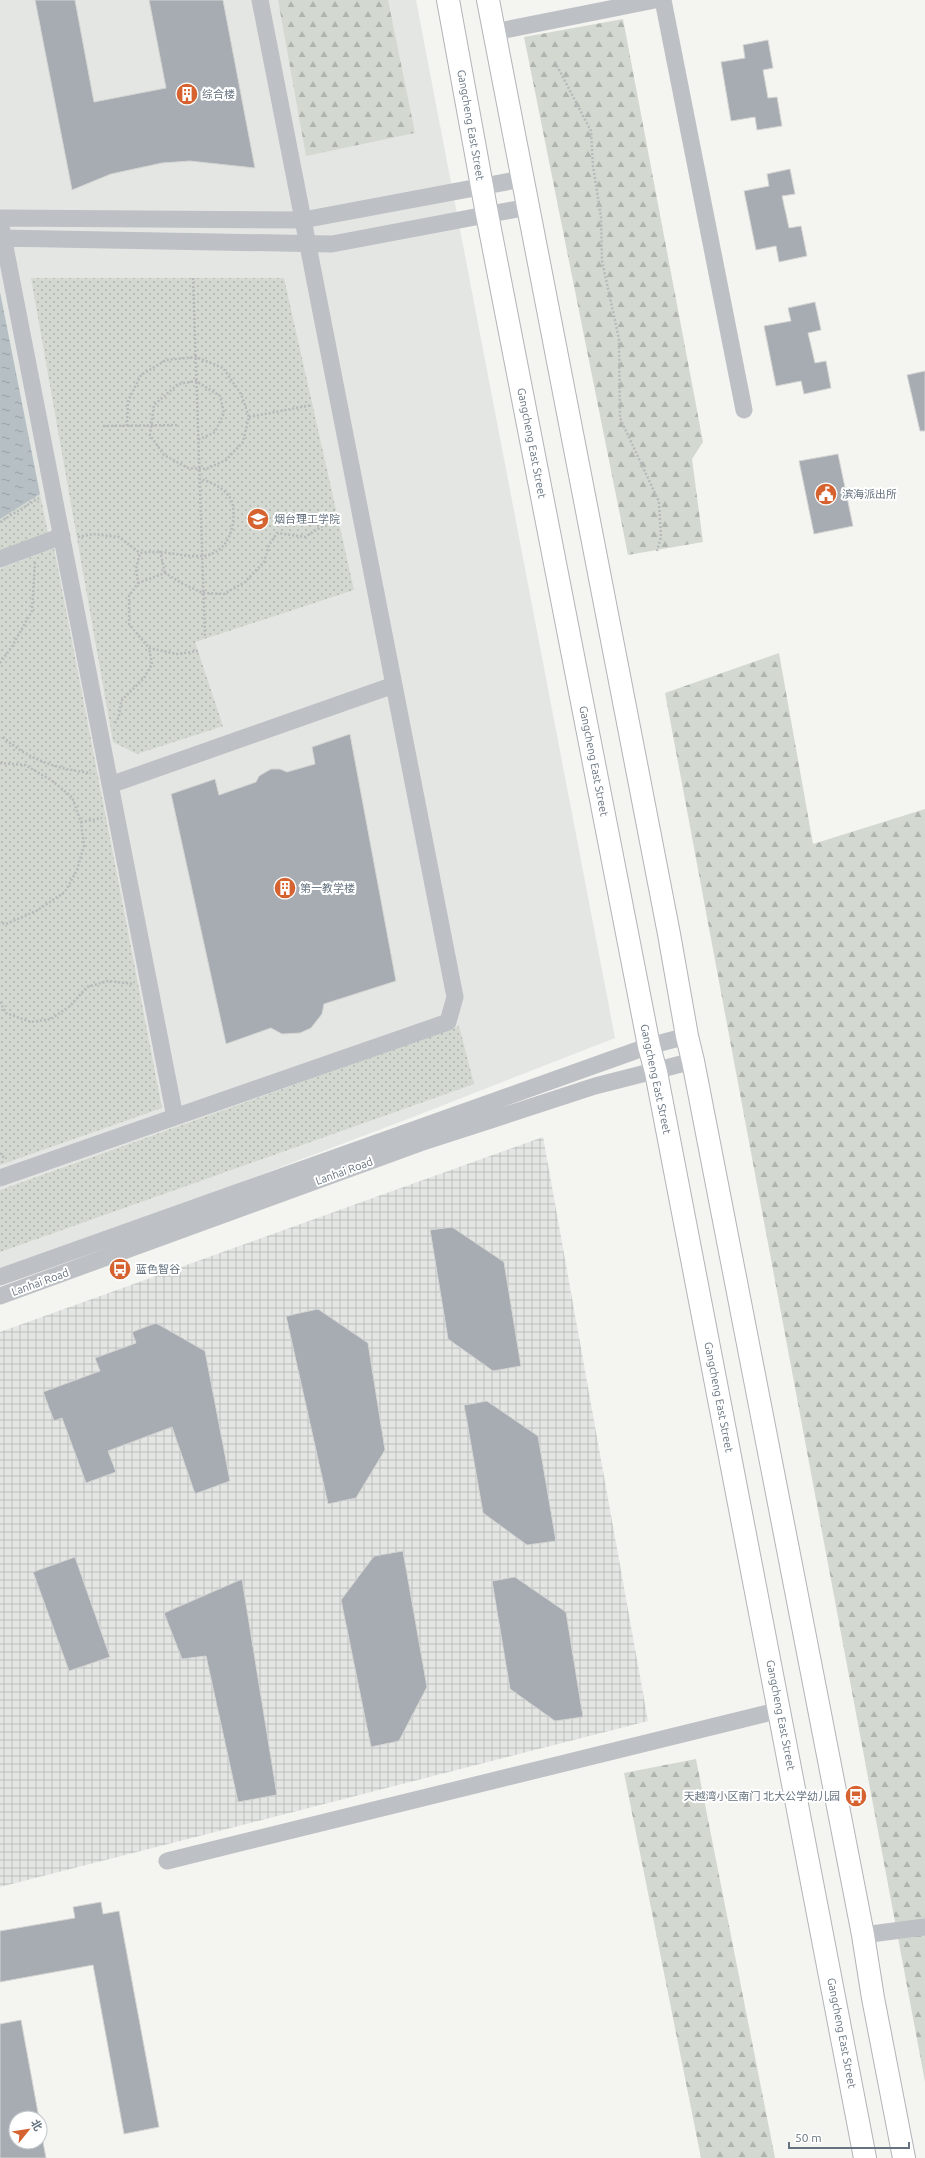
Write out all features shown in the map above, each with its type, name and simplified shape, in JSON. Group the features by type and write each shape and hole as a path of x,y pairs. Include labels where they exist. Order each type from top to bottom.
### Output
{"main road":[{"name":"Gangcheng East Street","path":"448,0 487,214 649,1046 656,1072 865,2158"},
{"path":"488,0 663,902 687,1036 863,1935 873,1998 904,2158"}],"street":[{"path":"0,1178 448,1022 455,997 260,0"},
{"path":"494,32 655,0"},
{"path":"664,0 744,410"},
{"path":"0,218 303,220 522,179"},
{"path":"2,238 332,244 528,207"},
{"path":"0,221 2,238 69,537 104,779 175,1117"},
{"path":"0,559 69,537"},
{"path":"104,779 394,685"},
{"name":"Lanhai Road","path":"0,1277 649,1046 687,1036"},
{"name":"Lanhai Road","path":"0,1296 420,1144 595,1086 656,1072 693,1061"},
{"path":"167,1861 780,1710"},
{"path":"863,1935 925,1927"}],"path":[{"path":"555,62 591,131 593,166 602,217 602,261 619,339 620,418 659,502 661,537 657,551"},
{"path":"193,278 205,638"},
{"path":"127,426 128,401 142,375 166,360 196,357 223,368 241,394 249,418 243,442 226,460 206,469 188,468 164,455 150,435 154,405 178,384 196,381 220,396 224,413 215,432 198,440"},
{"path":"249,418 312,405"},
{"path":"103,426 178,425"},
{"path":"69,537 92,534 119,537 140,553 160,551 202,556 224,545 232,532 234,518 233,504 224,491 213,482 200,479"},
{"path":"0,522 41,497"},
{"path":"160,551 165,573 183,584 203,593 224,594 246,582 264,562 269,544 277,533 305,537 337,517"},
{"path":"138,583 136,569 140,553"},
{"path":"0,663 11,648 32,611 35,556"},
{"path":"111,728 119,717 121,701 144,678 152,664 149,648 129,624 129,596 138,583 165,573"},
{"path":"149,648 177,654 198,651"},
{"path":"3,737 17,750 37,761 65,770 104,779"},
{"path":"0,763 25,765 51,780 72,797 81,822 84,846 77,870 65,892 36,911 6,924 0,923"},
{"path":"81,822 106,818"},
{"path":"0,1002 6,1013 31,1022 51,1019 70,1006 87,988 108,981 138,985"}],"shaded area":[{"name":"烟台理工学院","path":"0,0 416,0 615,1038 413,1117 152,1216 0,1269"},
{"path":"543,1137 648,1721 0,1887 0,1332"}],"green space":[{"path":"278,0 388,0 415,133 306,156"},
{"path":"623,19 703,442 692,459 703,542 628,555 524,37"},
{"path":"31,278 284,278 354,590 195,642 223,726 137,754 113,742"},
{"path":"40,494 48,533 0,551 0,519"},
{"path":"54,548 162,1108 0,1165 0,569"},
{"path":"779,653 813,844 925,809 925,2082 665,693"},
{"path":"459,1026 474,1084 0,1252 0,1190"},
{"path":"696,1759 775,2158 701,2158 624,1773"}],"water":[{"path":"0,292 40,494 0,519"}],"building":[{"name":"综合楼","path":"35,0 75,0 94,102 166,88 149,0 223,0 255,168 190,161 162,163 111,174 72,190"},
{"path":"768,40 773,68 763,70 768,98 777,97 782,126 757,130 755,117 731,121 721,62 745,58 743,45"},
{"path":"790,169 795,194 782,196 789,228 801,226 807,256 779,262 776,246 756,250 744,191 769,186 767,174"},
{"path":"815,302 821,330 808,333 815,363 826,361 831,388 804,394 801,381 776,386 764,326 791,321 788,308"},
{"path":"925,371 925,431 920,431 907,375"},
{"name":"滨海派出所","path":"838,454 853,526 814,534 799,461"},
{"name":"第一教学楼","path":"350,734 396,981 324,1004 322,1014 311,1028 300,1033 282,1034 271,1028 226,1044 171,794 215,779 219,795 256,782 259,776 271,769 280,769 287,772 315,764 312,747"},
{"path":"452,1227 504,1262 521,1366 493,1371 448,1339 430,1230"},
{"path":"318,1309 368,1343 385,1450 356,1498 328,1504 286,1316"},
{"path":"156,1323 205,1351 230,1481 195,1494 172,1427 108,1451 116,1472 86,1483 62,1418 54,1421 43,1392 100,1371 95,1358 136,1343 132,1332"},
{"path":"487,1401 538,1436 556,1541 527,1545 483,1513 464,1405"},
{"path":"403,1551 427,1687 399,1741 371,1747 341,1600 374,1556"},
{"path":"75,1557 110,1657 69,1671 33,1572"},
{"path":"515,1577 566,1612 583,1717 555,1721 510,1689 492,1581"},
{"path":"242,1579 277,1795 238,1802 206,1656 182,1659 164,1613"},
{"path":"101,1902 103,1914 119,1911 159,2127 124,2134 93,1965 0,1982 0,1931 75,1918 73,1907"},
{"path":"21,2020 38,2110 8,2110 8,2150 44,2150 46,2158 0,2158 0,2024"}],"place":[{"name":"综合楼","path":"187,94"},
{"name":"滨海派出所","path":"826,494"},
{"name":"烟台理工学院","path":"258,519"},
{"name":"第一教学楼","path":"285,888"},
{"name":"蓝色智谷","path":"120,1269"},
{"name":"天越湾小区南门 北大公学幼儿园","path":"856,1796"}]}
